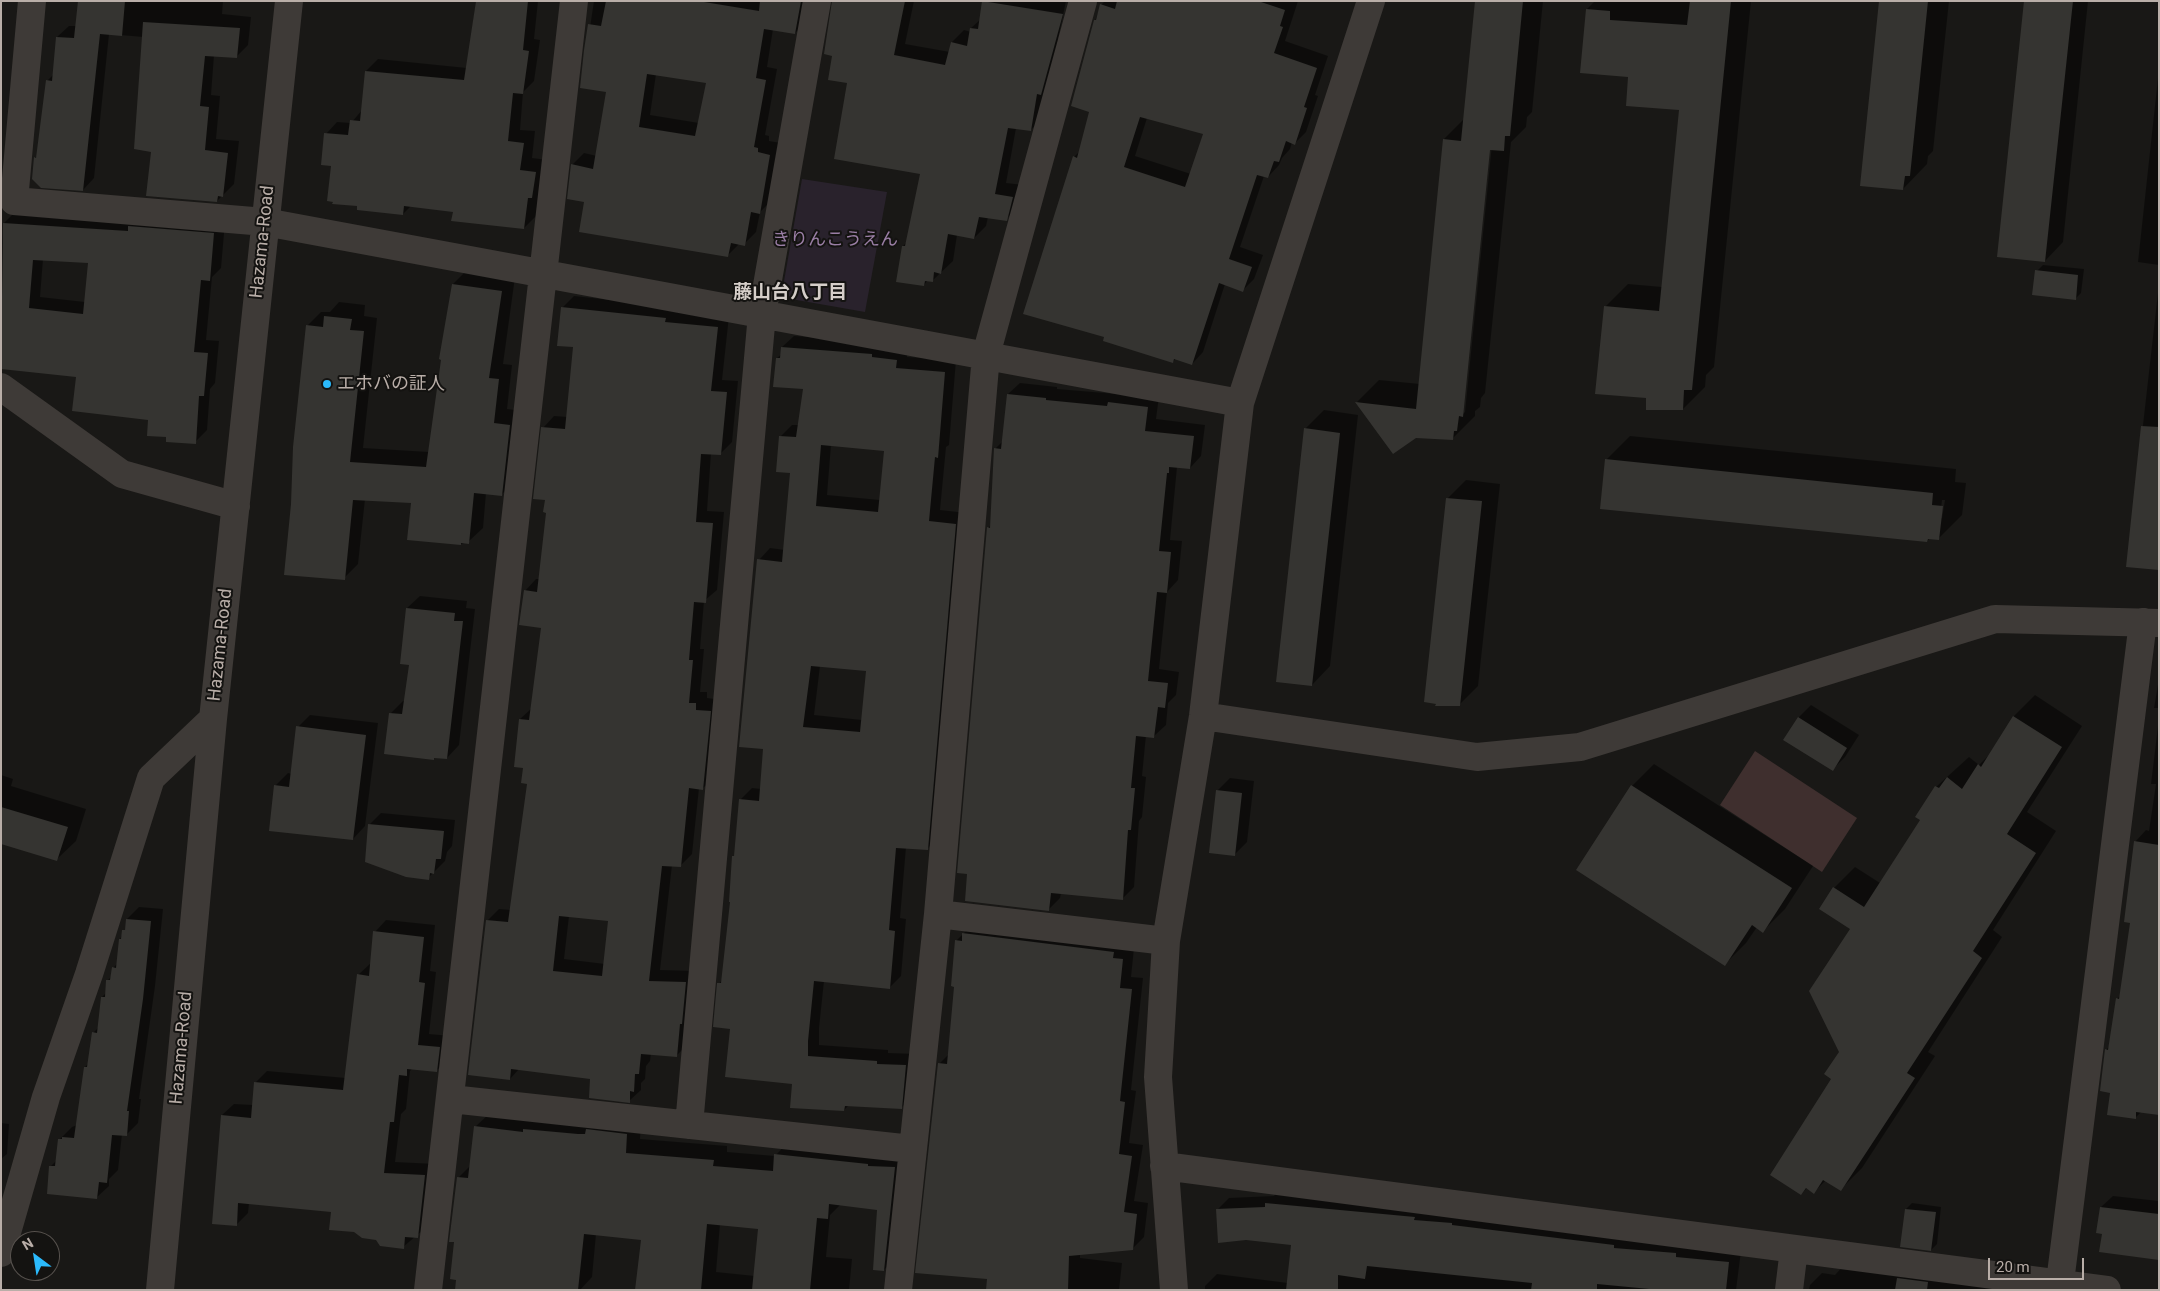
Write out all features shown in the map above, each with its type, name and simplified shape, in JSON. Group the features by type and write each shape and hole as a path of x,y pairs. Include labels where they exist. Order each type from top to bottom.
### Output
{"street":[{"path":"32,1 7,200 265,222 1240,403"},
{"name":"Hazama-Road","path":"160,1290 214,719 289,1"},
{"path":"428,1290 574,1"},
{"path":"689,1125 762,314 817,1"},
{"path":"898,1290 938,914 986,355 1083,1"},
{"path":"1174,1290 1158,1076 1166,941 1203,716 1240,403 1372,1"},
{"path":"1,386 122,474 236,506"},
{"path":"1203,716 1477,757 1580,747 1995,619 2151,622 2060,1287"},
{"path":"1,1253 46,1097 151,778 214,719"},
{"path":"938,914 1166,941"},
{"path":"451,1099 912,1149"},
{"path":"1164,1166 1794,1249 2060,1287 2107,1290"},
{"path":"1789,1290 1794,1249"}],"green space":[{"name":"きりんこうえん","path":"802,179 887,192 865,312 791,299 783,287"}],"shaded area":[{"path":"1755,751 1857,818 1822,872 1720,805"}],"building":[{"path":"78,1 125,1 122,36 100,34 83,191 41,188 32,179 46,80 52,81 56,37 74,38"},
{"path":"476,1 528,1 523,50 529,51 523,94 513,93 508,141 524,143 520,170 536,172 532,198 528,198 524,229 451,221 453,212 404,206 403,215 357,210 357,206 332,204 333,202 327,201 331,166 321,165 324,133 348,135 350,120 360,121 365,71 464,80"},
{"path":"606,1 698,1 759,11 760,1 801,1 795,34 764,29 756,78 766,80 754,147 758,148 758,152 770,155 760,214 751,212 745,246 731,243 728,257 579,232 584,202 567,199 571,164 593,169 606,92 580,88 588,24 601,26","holes":["647,74 706,83 695,136 639,127"]},
{"path":"832,1 905,1 894,55 945,65 951,42 967,46 970,28 978,29 982,1 1063,14 1041,95 1037,94 1031,131 1008,128 995,194 1013,197 1007,221 979,217 974,239 948,234 941,274 934,272 933,282 925,281 924,286 896,282 902,246 905,246 920,174 834,159 847,83 828,80 832,56 824,54"},
{"path":"1117,1 1258,1 1285,10 1280,26 1283,27 1274,53 1317,68 1304,107 1307,108 1295,145 1286,141 1279,162 1274,161 1268,178 1257,175 1229,259 1252,267 1243,292 1219,283 1192,365 1174,359 1173,363 1103,341 1104,337 1023,314 1073,156 1077,158 1089,112 1071,106 1094,20 1096,20 1100,4 1115,9","holes":["1140,117 1203,134 1185,187 1124,167"]},
{"path":"1475,1 1523,1 1510,136 1505,136 1504,151 1490,150 1463,417 1459,416 1457,431 1454,431 1453,440 1416,438 1393,454 1355,402 1416,409 1443,139 1461,141"},
{"path":"1690,1 1731,1 1692,390 1684,390 1683,410 1646,410 1646,398 1595,394 1604,306 1659,311 1679,110 1626,106 1628,77 1580,73 1586,9 1610,11 1610,20 1687,25"},
{"path":"1879,1 1928,1 1910,176 1905,176 1903,190 1860,186"},
{"path":"2024,1 2073,1 2045,262 1997,257"},
{"path":"143,22 240,28 237,58 205,56 200,106 209,107 205,150 228,153 223,197 218,196 217,202 146,196 151,152 134,149"},
{"path":"3,223 128,231 128,226 214,233 210,281 201,280 194,352 208,353 204,396 199,396 196,444 166,442 166,437 147,436 148,420 72,411 76,377 1,369","holes":["33,260 88,263 83,314 29,308"]},
{"path":"2035,270 2078,275 2076,300 2032,295"},
{"path":"452,284 502,291 489,378 499,379 494,423 510,425 502,496 474,493 469,544 461,543 461,545 407,540 411,503 353,500 345,580 284,575 291,504 293,447 306,325 323,327 324,316 352,319 350,330 364,331 350,462 426,467 441,360 439,359"},
{"path":"561,307 666,318 665,322 718,327 711,391 727,392 721,455 701,454 696,522 713,523 706,603 694,602 689,660 693,660 689,703 696,703 696,710 711,711 703,790 689,788 681,867 662,866 649,981 686,982 682,1024 680,1024 677,1057 641,1054 639,1074 635,1074 634,1092 630,1091 630,1103 589,1098 590,1079 511,1069 510,1080 468,1075 486,920 508,922 527,784 521,783 523,768 514,767 519,719 529,720 541,628 519,625 524,590 537,592 546,513 543,512 545,500 533,499 541,427 565,429 573,347 557,346","holes":["559,916 608,921 602,976 553,971"]},
{"path":"781,347 872,354 872,357 897,360 896,368 945,372 938,458 935,457 929,521 956,524 928,850 896,848 889,930 895,931 890,989 814,981 808,1041 808,1056 877,1061 877,1064 906,1065 902,1109 845,1106 844,1111 790,1108 792,1084 725,1077 730,1029 713,1027 717,983 721,983 739,799 759,801 763,749 739,747 757,559 782,562 790,473 776,472 779,436 796,437 803,389 773,387 776,358 780,358","holes":["821,445 884,451 878,512 816,506","811,666 866,671 860,732 803,727"]},
{"path":"1007,394 1107,406 1108,402 1148,407 1145,431 1194,436 1190,469 1169,467 1169,473 1167,473 1159,551 1171,552 1167,593 1157,592 1148,681 1168,683 1165,708 1158,707 1154,738 1136,736 1131,788 1135,788 1131,830 1128,830 1123,900 1051,893 1049,911 965,901 967,874 957,873 987,527 990,528 994,448 1001,449"},
{"path":"2141,426 2159,427 2159,570 2126,567"},
{"path":"1304,428 1340,433 1312,686 1276,682"},
{"path":"1605,459 1933,493 1932,505 1943,506 1939,540 1928,539 1927,542 1600,509"},
{"path":"1446,498 1482,501 1460,706 1435,706 1436,704 1424,702"},
{"path":"406,608 455,613 454,621 463,621 447,759 434,758 434,760 384,754 389,713 402,714 409,665 400,664"},
{"path":"2013,716 2062,747 2007,834 2036,853 1973,951 1982,958 1907,1073 1915,1078 1841,1191 1823,1180 1814,1194 1806,1188 1801,1195 1770,1175 1831,1079 1824,1074 1839,1052 1809,991 1850,929 1819,909 1833,887 1864,907 1920,820 1915,817 1935,786 1939,788 1947,777 1962,789 1978,764 1981,767"},
{"path":"1798,717 1847,748 1833,771 1783,740"},
{"path":"296,726 366,735 353,840 269,831 274,785 289,787"},
{"path":"1631,785 1792,888 1763,933 1752,925 1725,966 1576,870"},
{"path":"1216,790 1242,793 1235,856 1209,853"},
{"path":"1,807 68,827 57,861 1,844"},
{"path":"368,824 444,831 441,859 436,859 434,874 430,873 429,880 406,877 365,862"},
{"path":"2134,841 2159,845 2159,1115 2136,1112 2136,1119 2107,1115 2110,1093 2100,1091 2105,1049 2108,1050 2116,998 2119,999 2130,923 2124,922"},
{"path":"126,919 151,921 143,999 127,1111 129,1111 127,1136 112,1135 107,1183 99,1182 97,1199 47,1194 49,1166 55,1166 58,1139 62,1139 62,1137 74,1138 84,1067 87,1067 92,1032 97,1033 101,997 105,997 106,980 110,980 112,967 116,968 119,939 121,939 122,930 125,930"},
{"path":"373,931 424,937 419,982 425,983 418,1045 440,1047 437,1072 407,1069 407,1076 399,1075 394,1122 390,1122 384,1173 425,1175 418,1238 405,1237 404,1249 380,1246 376,1240 362,1238 354,1232 329,1230 331,1212 238,1203 237,1226 212,1224 221,1115 251,1118 254,1082 343,1090 357,974 369,976"},
{"path":"962,933 1114,952 1113,958 1123,959 1120,988 1132,989 1120,1101 1125,1102 1119,1154 1132,1156 1124,1212 1137,1214 1133,1250 1069,1256 1068,1290 986,1290 987,1279 915,1273 938,1063 947,1064 954,987 951,986 955,940 962,941"},
{"path":"474,1126 523,1132 523,1129 585,1134 586,1129 627,1134 626,1153 714,1160 713,1166 773,1171 774,1154 868,1164 868,1166 895,1167 884,1271 873,1270 877,1210 829,1204 828,1219 817,1218 810,1290 752,1290 758,1229 707,1224 701,1290 635,1290 641,1240 584,1234 578,1290 455,1290 456,1280 450,1279 454,1242 449,1242 457,1177 468,1178"},
{"path":"1265,1203 1415,1217 1414,1220 1452,1223 1452,1225 1614,1245 1614,1248 1676,1253 1676,1257 1729,1262 1726,1290 1660,1290 1597,1284 1597,1290 1531,1290 1532,1283 1367,1266 1365,1279 1338,1275 1338,1290 1286,1290 1291,1245 1246,1240 1218,1243 1216,1209 1265,1207"},
{"path":"2100,1207 2159,1214 2159,1260 2099,1252 2102,1234 2096,1233"},
{"path":"1905,1209 1936,1212 1931,1251 1900,1247"},
{"path":"1897,1278 1928,1282 1927,1290 1895,1290"}],"place":[{"name":"エホバの証人","path":"327,384"}],"district":[{"name":"藤山台八丁目","path":"790,293"}]}
